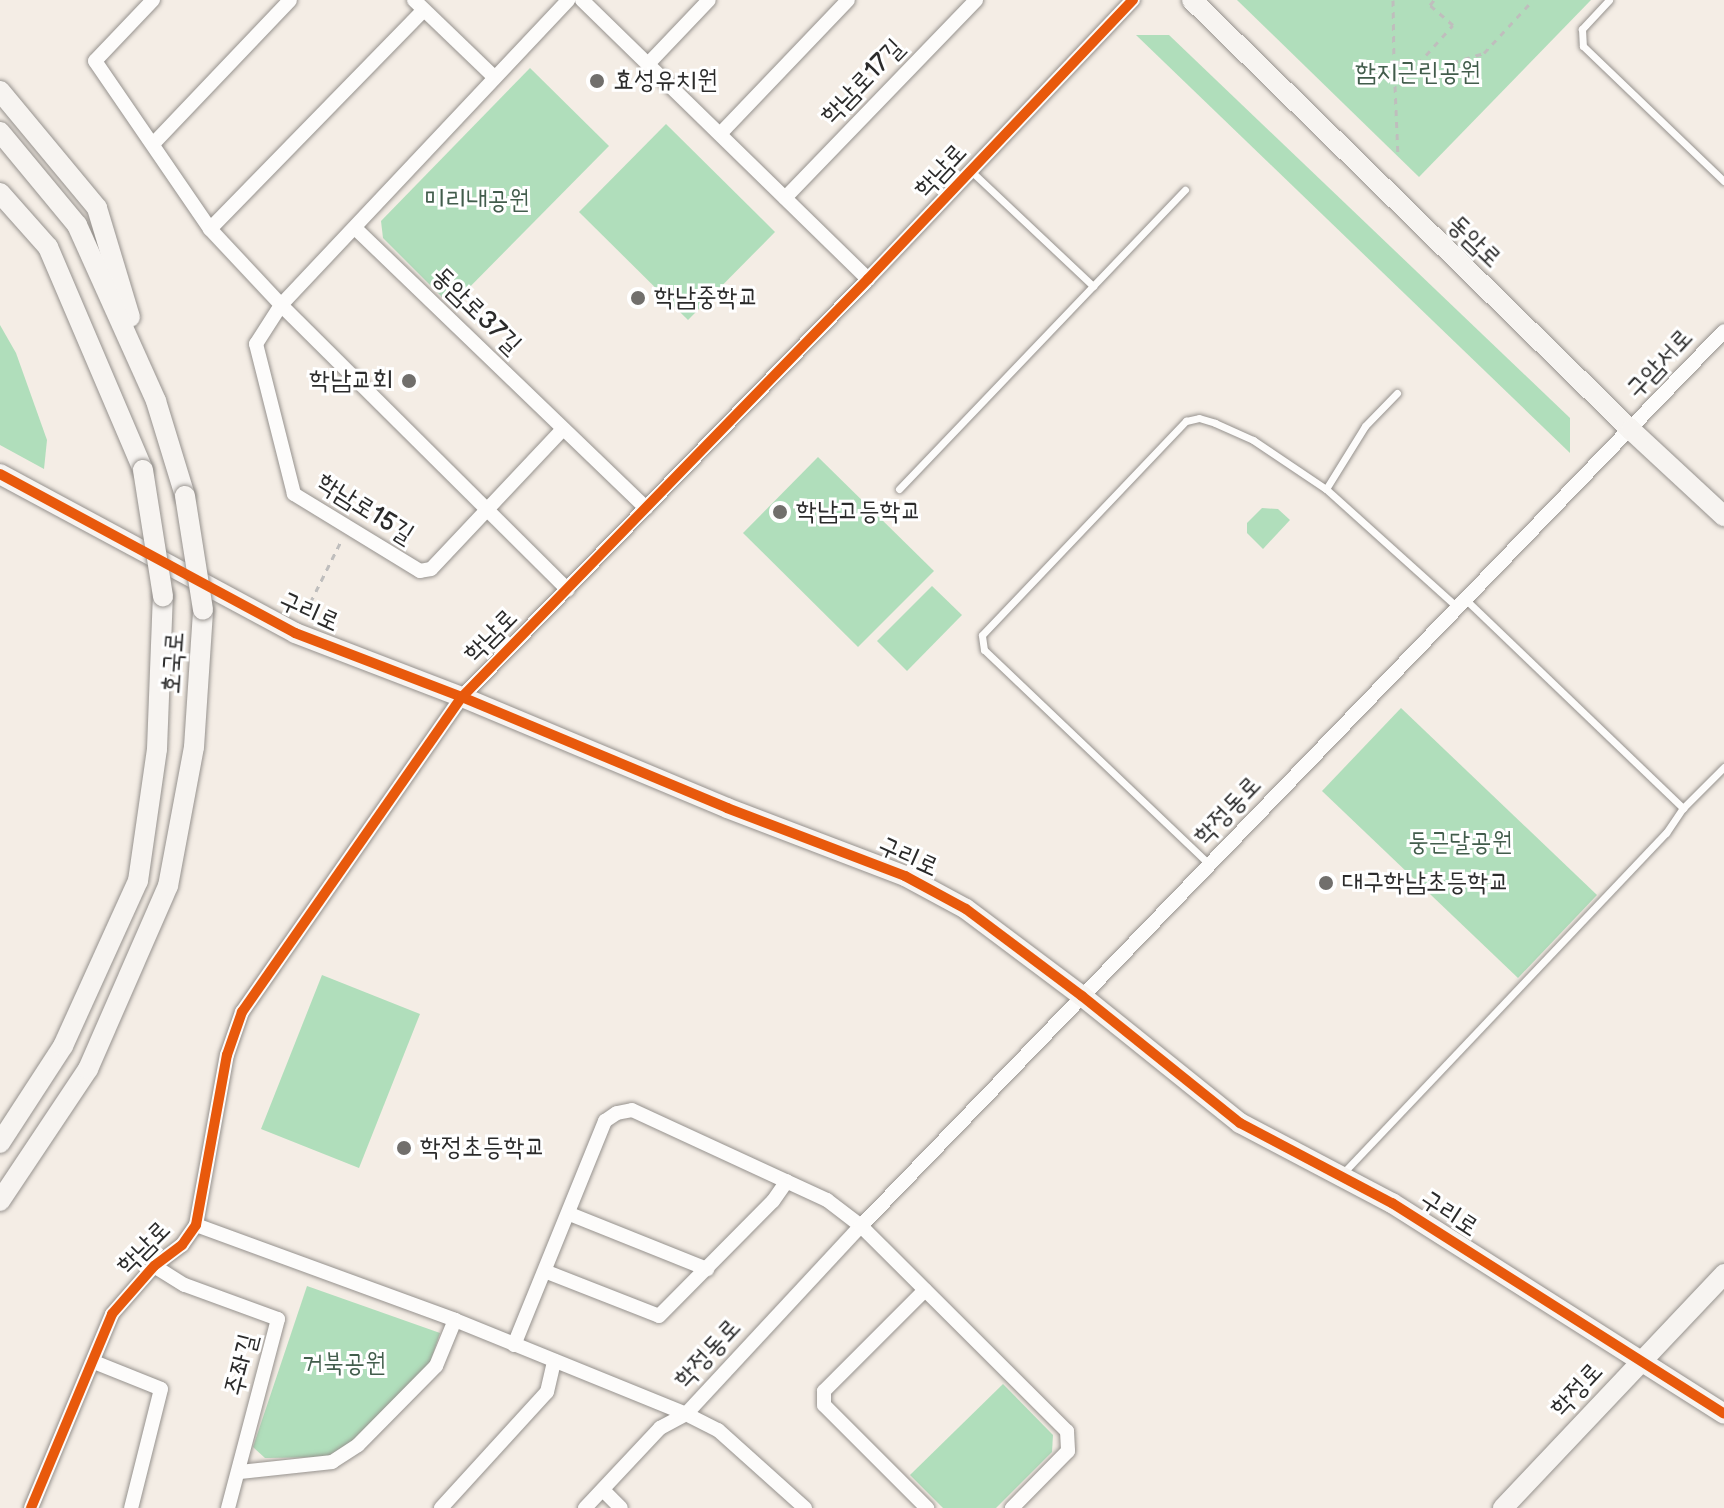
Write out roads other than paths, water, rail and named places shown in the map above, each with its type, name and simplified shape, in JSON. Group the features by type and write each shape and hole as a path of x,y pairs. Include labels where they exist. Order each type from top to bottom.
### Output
{"main road":[{"name":"동암로","path":"1192,0 1631,430 1724,516"},
{"path":"0,91 97,208 156,401"},
{"name":"호국로","path":"0,132 77,225 156,401 185,496 203,610 194,747 168,886 88,1069 0,1201"},
{"name":"호국로","path":"0,193 48,247 143,470 163,596 157,749 138,881 63,1046 0,1143"},
{"name":"구리로","path":"0,474 295,633 462,697 727,808 905,876 966,909 1082,996 1240,1123 1392,1203 1724,1414"},
{"name":"학정로","path":"1503,1508 1724,1274"}],"street":[{"path":"153,0 95,61 210,229 281,305 568,590"},
{"path":"154,143 290,0"},
{"path":"281,305 568,0"},
{"path":"582,0 868,279"},
{"path":"648,64 709,0"},
{"path":"720,134 848,0"},
{"name":"학남로17길","path":"785,198 976,0"},
{"name":"학남로","path":"31,1508 112,1314 154,1266 182,1245 196,1225 227,1055 242,1012 462,697 868,279 1133,0"},
{"path":"210,229 419,5 494,77"},
{"name":"동암로37길","path":"355,228 646,508"},
{"name":"학남로15길","path":"281,305 256,344 294,494 420,571 431,569 563,429"},
{"name":"구암서로","path":"1631,430 1724,331"},
{"name":"학정동로","path":"585,1508 660,1428 686,1414 861,1226 1631,430"},
{"path":"514,1345 547,1272 605,1121 617,1113 632,1110 827,1200 861,1226 1067,1431 1068,1451 1012,1508"},
{"path":"547,1272 659,1316 707,1269 787,1181"},
{"path":"570,1214 707,1269"},
{"name":"학남로","path":"196,1225 455,1320 686,1414 718,1430 805,1508"},
{"name":"주좌길","path":"154,1266 185,1285 278,1319 228,1508"},
{"path":"925,1290 824,1391 824,1405 927,1508"},
{"path":"240,1472 332,1462 358,1445 436,1366 455,1320"},
{"path":"441,1508 547,1392 554,1361"},
{"path":"94,1362 161,1389 131,1508"},
{"path":"603,1490 621,1508"}],"lane":[{"path":"1609,0 1582,29 1583,46 1724,181"},
{"path":"971,171 1093,286"},
{"path":"899,489 1185,190"},
{"path":"1326,489 1365,426 1397,393"},
{"path":"1210,865 984,650 982,635 1186,421 1207,420 1253,440 1326,489 1462,604 1683,808"},
{"path":"1339,1177 1666,833 1683,808 1724,767"}],"place":[{"name":"효성유치원","path":"597,81"},
{"name":"학남중학교","path":"638,298"},
{"name":"학남교회","path":"409,381"},
{"name":"학남고등학교","path":"780,512"},
{"name":"대구학남초등학교","path":"1326,883"},
{"name":"학정초등학교","path":"404,1148"}],"park label":[{"name":"함지근린공원","path":"1418,73"},
{"name":"미리내공원","path":"477,201"},
{"name":"둥근달공원","path":"1460,843"},
{"name":"거북공원","path":"344,1364"}]}
